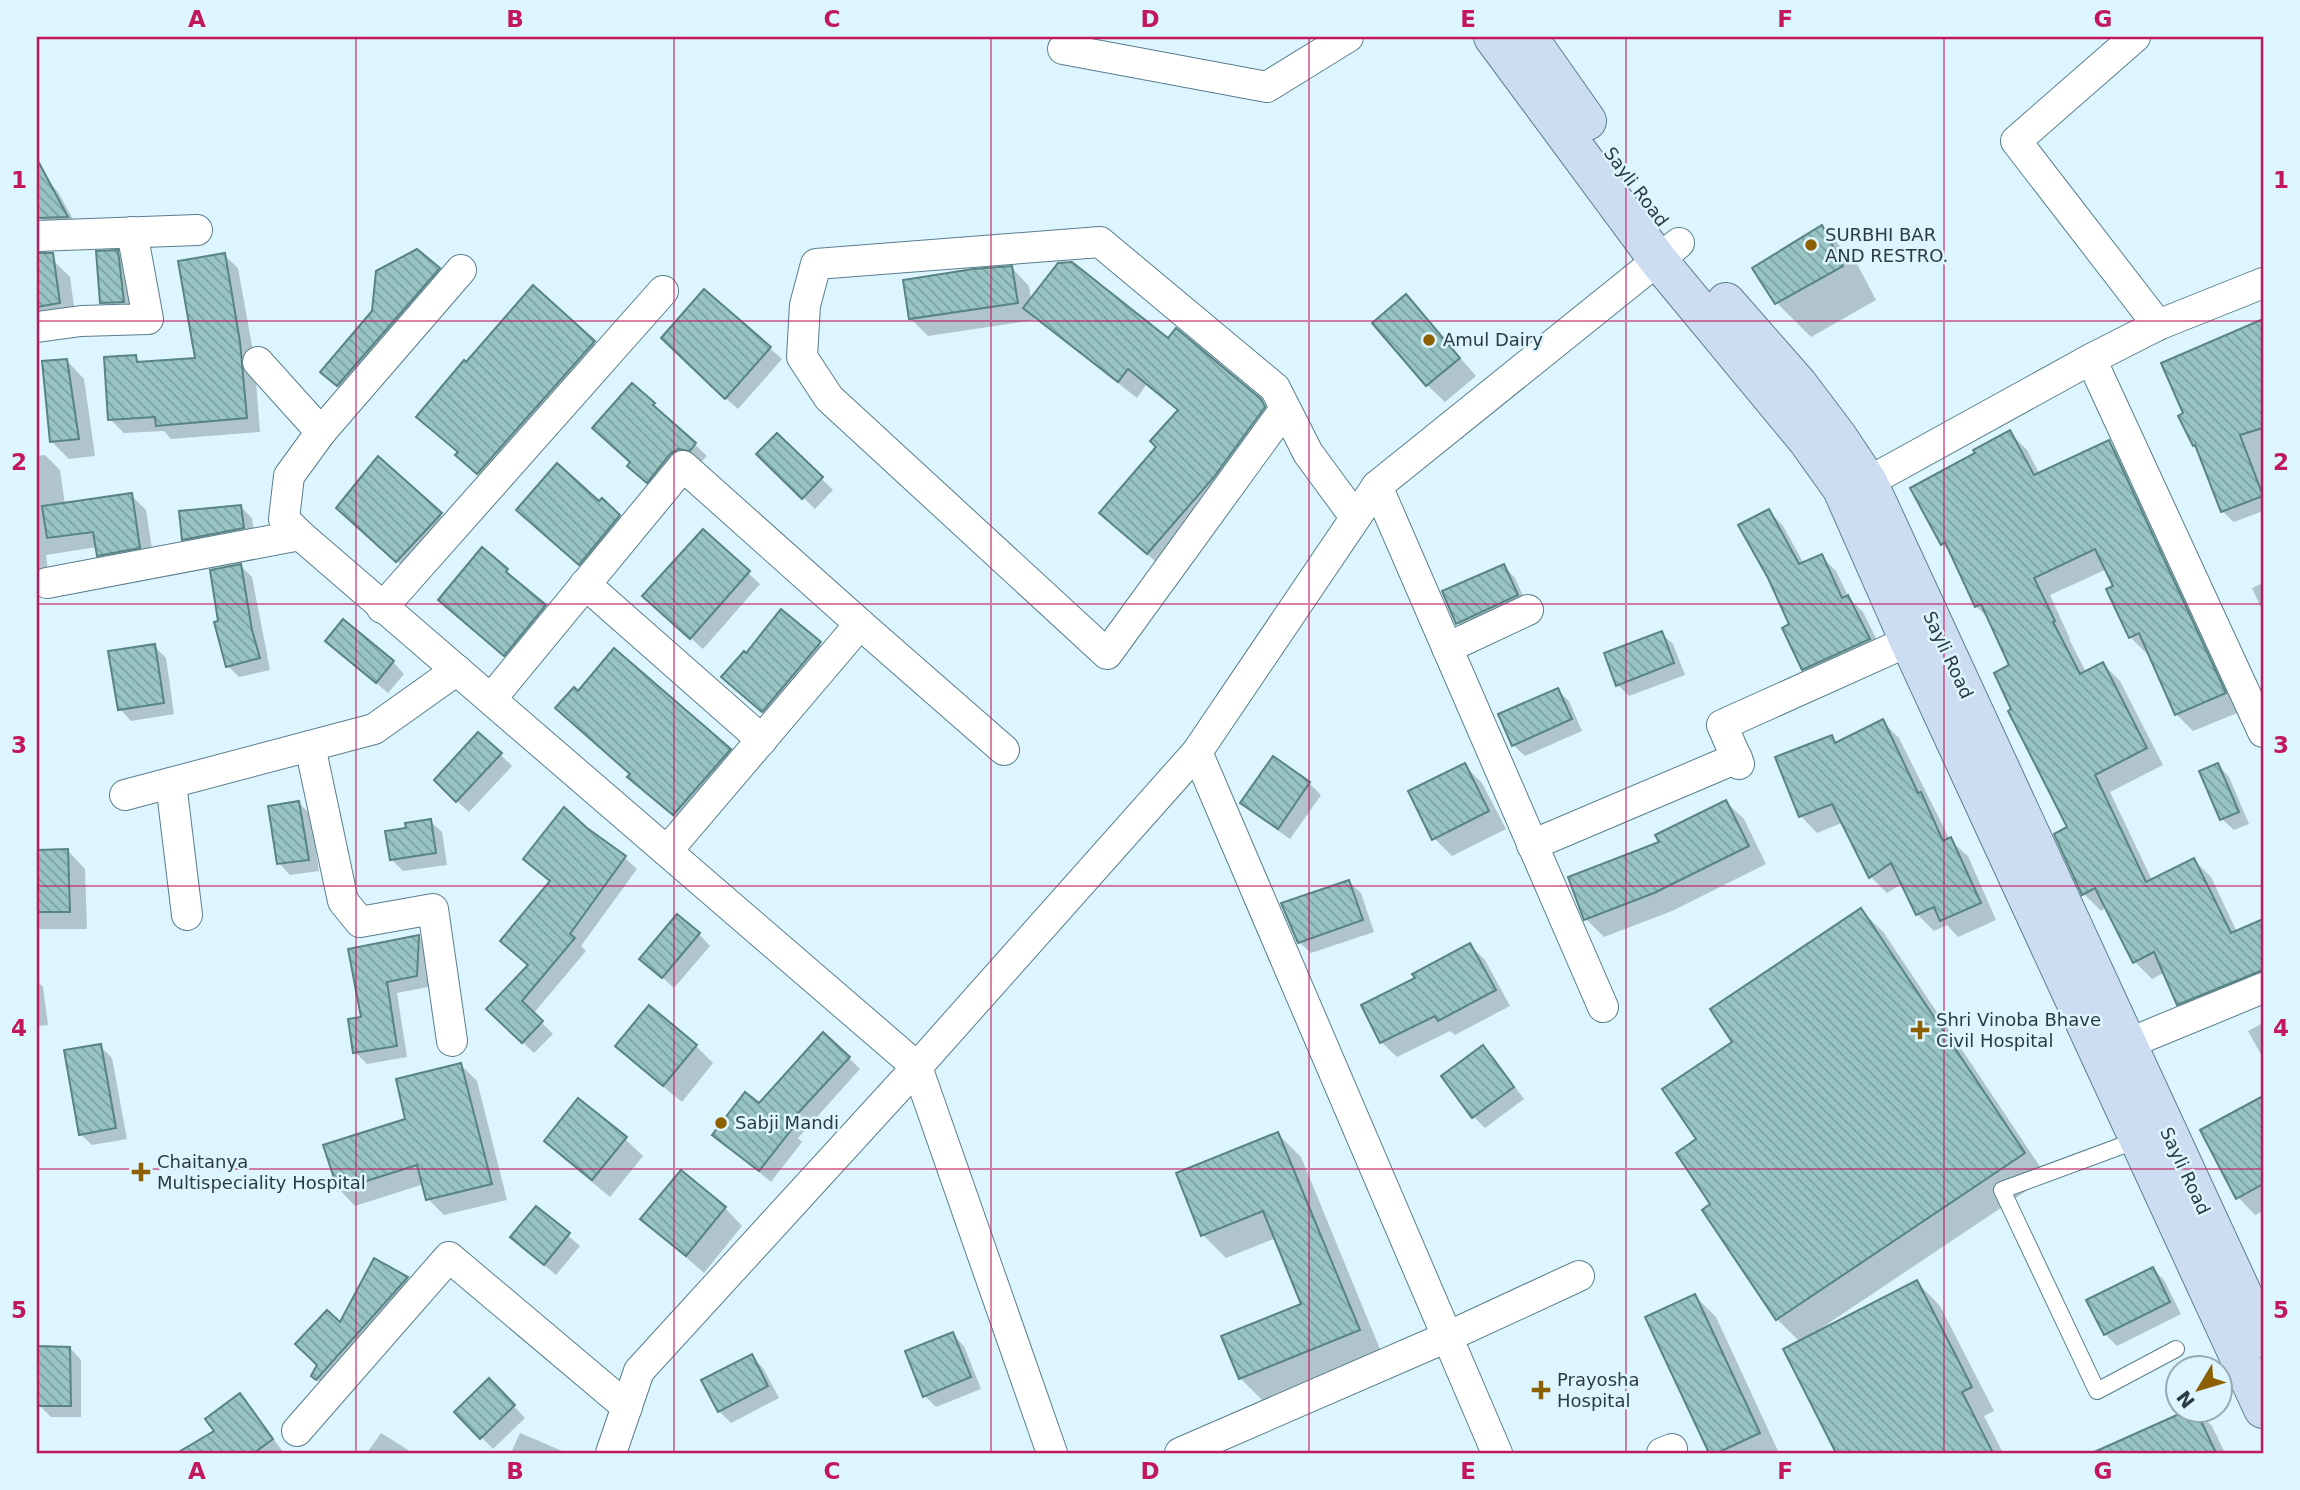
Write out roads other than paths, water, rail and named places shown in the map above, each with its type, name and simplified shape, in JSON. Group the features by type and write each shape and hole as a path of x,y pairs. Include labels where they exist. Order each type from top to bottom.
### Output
{"main road":[{"path":"1493,37 1668,252 1842,489 1923,635 2152,1134 2263,1409"},
{"name":"Sayli Road","path":"1528,37 1575,104 1668,252 1798,384 1868,482 1923,635 2127,1044 2152,1134 2262,1332"}],"street":[{"path":"1063,49 1267,87 1348,37"},
{"path":"2135,37 2016,141 2158,325"},
{"path":"37,236 197,230"},
{"path":"37,327 81,321 148,319 132,232"},
{"path":"1285,409 1107,654 829,398 802,357 805,305 816,264 1100,242 1275,388 1308,453 1355,517"},
{"path":"611,1453 639,1371 917,1067 1197,752 1377,486 1668,252"},
{"path":"461,270 321,432 289,476 284,519 382,608 917,1067 1052,1453"},
{"path":"1868,482 2158,325 2263,283"},
{"path":"382,608 663,290"},
{"path":"2091,359 2263,732"},
{"path":"258,362 321,432"},
{"path":"491,699 683,466 1004,750"},
{"path":"1377,486 1603,1007"},
{"path":"47,583 300,535"},
{"path":"585,584 762,740"},
{"path":"1447,648 1528,610"},
{"path":"667,851 860,624"},
{"path":"1532,845 1738,761 1722,725 1923,635"},
{"path":"125,795 374,729 457,670"},
{"path":"310,746 344,901 360,922 433,909 452,1041"},
{"path":"1197,752 1497,1453"},
{"path":"171,783 187,915"},
{"path":"2127,1044 2263,988"},
{"path":"298,1431 449,1256 627,1406"},
{"path":"1180,1453 1447,1337 1579,1276"}],"lane":[{"path":"2152,1134 2002,1189 2097,1391 2176,1349"}],"place":[{"name":"SURBHI BAR AND RESTRO.","path":"1811,245"},
{"name":"Amul Dairy","path":"1429,340"},
{"name":"Shri Vinoba Bhave Civil Hospital","path":"1920,1030"},
{"name":"Sabji Mandi","path":"721,1123"},
{"name":"Chaitanya Multispeciality Hospital","path":"141,1172"},
{"name":"Prayosha Hospital","path":"1541,1390"}]}
